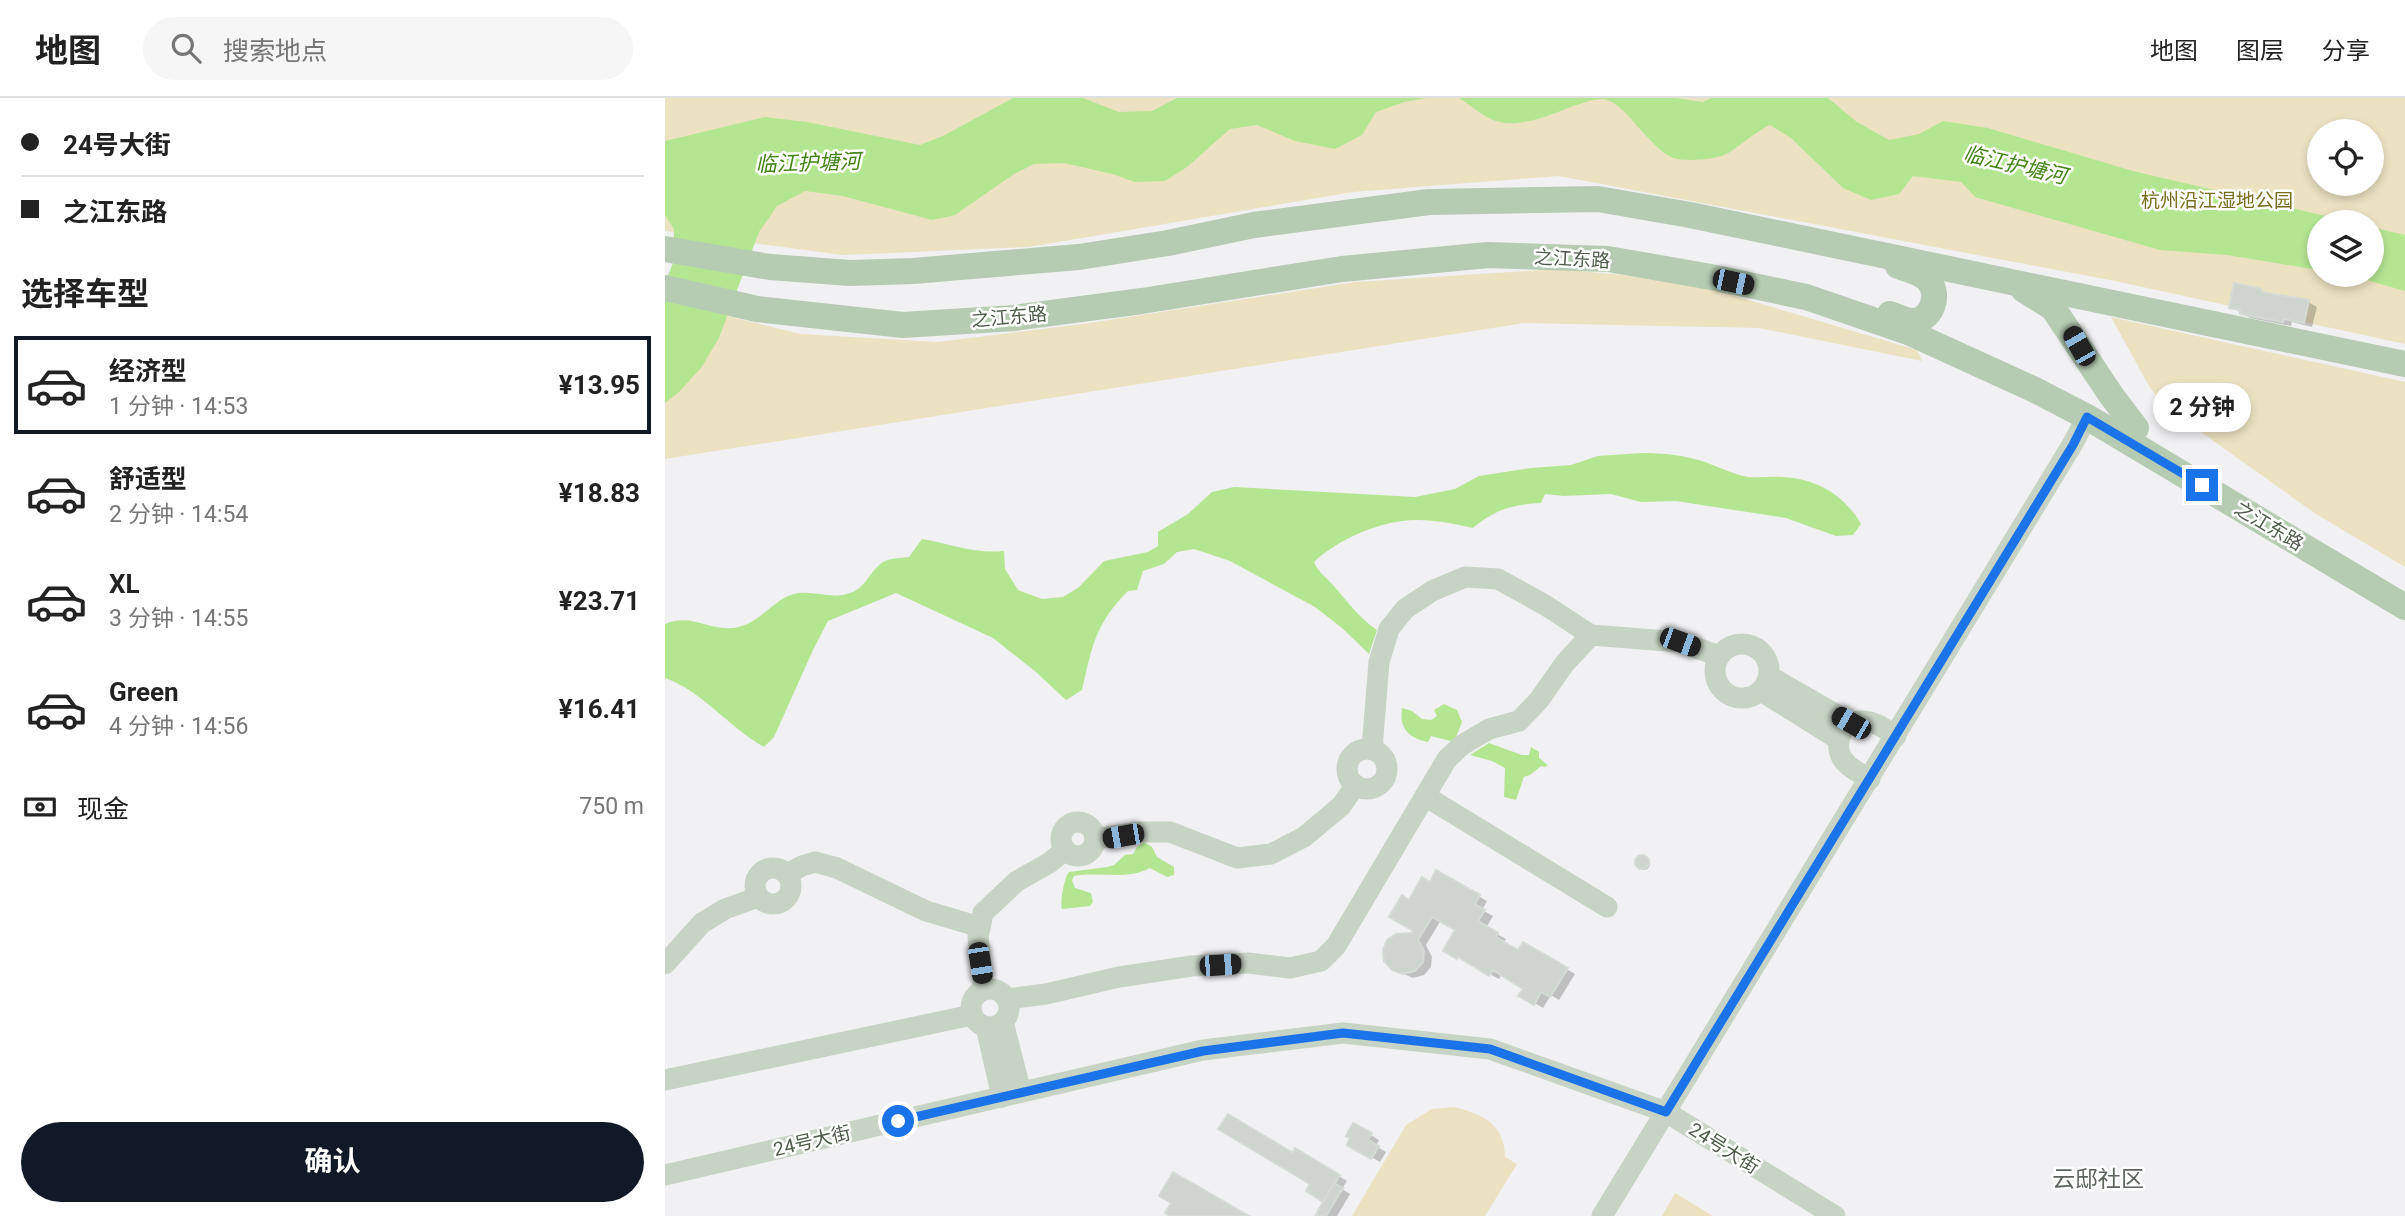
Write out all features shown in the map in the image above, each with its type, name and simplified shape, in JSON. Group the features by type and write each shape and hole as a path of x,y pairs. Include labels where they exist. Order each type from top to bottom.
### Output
{"main road":[{"path":"665,249 770,267 851,273 913,271 1079,257 1168,243 1254,225 1416,203 1598,199 2001,278 2405,363"},
{"path":"1777,291 1793,286 1816,291 1911,321 1931,312 1934,291 1927,279 1865,251"},
{"name":"之江东路","path":"665,288 757,309 903,325 1014,318 1142,302 1342,269 1488,255 1608,260 1711,277 1806,297 1907,332 2035,390 2087,417 2405,607"},
{"path":"2001,278 2053,308 2136,428"},
{"path":"2090,365 2087,417 2136,428"},
{"name":"之江东路","path":"2136,428 2405,591"}],"street":[{"path":"1602,1216 2073,445 2087,417"},
{"path":"985,990 978,937 983,914 1017,881 1049,863 1065,850 1075,856 1081,856 1091,850 1095,839 1140,832 1170,832 1237,858 1271,853 1304,837 1341,806 1356,785 1368,789 1384,779 1387,767 1385,761 1372,749 1379,662 1389,629 1405,610 1432,591 1465,577 1498,579 1591,635 1680,642 1719,656"},
{"path":"1007,999 1046,995 1119,976 1192,966 1248,963 1290,968 1321,961 1336,946 1447,759 1462,745 1489,729 1519,721 1591,635"},
{"path":"1733,645 1752,645 1766,658 1770,667 1765,684 1754,696 1737,698 1721,689 1714,673 1719,656 1733,645"},
{"path":"1765,684 1845,731"},
{"path":"1870,779 1845,763 1838,751 1845,731 1857,721 1873,722 1896,736"},
{"path":"1425,796 1607,907"},
{"path":"665,964 702,923 725,909 758,897 773,905 785,901 791,891 791,879 787,874 815,862 837,868 926,911 980,927"},
{"path":"665,1080 987,1022 1009,1011 1007,999 997,990 985,990 974,997 971,1009 987,1022 1011,1095"},
{"name":"24号大街","path":"665,1174 1203,1051 1343,1033 1490,1049 1666,1112 1835,1216"}],"green space":[{"name":"杭州沿江湿地公园","path":"665,98 2405,98 2405,344 2115,281 1559,176 1353,192 1029,247 842,255 665,231"},
{"path":"1559,269 1685,281 1917,350 1922,361 1759,328 1524,323 665,459 665,301 801,334 938,342 1090,323 1355,282"},
{"path":"2111,317 2405,382 2405,567 2316,514 2163,405 2149,386"},
{"path":"1454,1107 1474,1113 1490,1122 1501,1136 1505,1157 1517,1164 1485,1216 1352,1216 1406,1125 1432,1109"},
{"path":"1675,1193 1713,1216 1662,1216"}],"water":[{"name":"临江护塘河","path":"1013,98 1083,98 1119,112 1152,111 1177,98 1427,98 1404,102 1376,112 1362,135 1335,149 1295,141 1257,125 1230,129 1187,167 1165,181 1135,182 1064,163 1034,164 1014,174 955,215 932,220 843,196 805,191 777,206 759,232 719,338 701,368 665,403 665,283 673,263 674,229 665,215 665,141 765,117 807,122 920,145 943,136"},
{"name":"临江护塘河","path":"1459,98 1676,98 1703,102 1711,98 1828,98 1857,122 1889,140 1919,134 1943,121 1988,128 2133,171 2307,212 2307,268 2227,255 2160,250 1975,197 1961,182 1913,176 1899,194 1871,200 1843,188 1791,138 1770,125 1725,155 1686,160 1673,158 1663,152 1622,110 1604,99 1524,122 1496,121"},
{"path":"2384,230 2405,235 2405,291 2384,285"},
{"path":"1642,453 1687,457 1748,477 1794,478 1817,484 1846,504 1861,524 1853,535 1836,536 1786,518 1676,501 1641,502 1611,494 1545,494 1541,503 1504,509 1473,528 1425,520 1391,523 1348,538 1314,562 1364,620 1377,630 1369,654 1315,607 1230,561 1194,549 1177,552 1164,564 1143,571 1137,590 1128,591 1108,614 1092,648 1082,690 1066,700 993,638 896,593 828,621 774,737 764,747 692,692 665,678 665,624 683,620 733,628 752,622 790,595 853,592 883,562 909,557 922,539 973,550 1004,551 1005,569 1018,590 1042,599 1063,597 1079,587 1104,561 1148,552 1158,546 1158,532 1188,514 1212,492 1234,487 1415,497 1455,489 1479,476 1571,465 1598,456"},
{"path":"1444,704 1457,710 1462,722 1454,742 1431,736 1428,742 1411,735 1404,727 1402,708 1412,711 1422,719 1431,720 1437,716 1434,710"},
{"path":"1489,743 1522,755 1529,755 1531,747 1539,752 1539,758 1548,765 1541,766 1524,777 1516,800 1504,797 1505,768 1470,755"},
{"path":"1144,842 1152,847 1157,857 1174,867 1174,875 1167,877 1150,868 1132,874 1074,876 1072,880 1075,888 1091,893 1093,902 1090,906 1062,909 1063,890 1069,872 1114,865 1125,855 1133,854"}],"building":[{"path":"2234,283 2262,289 2262,292 2309,300 2304,323 2240,314 2240,310 2229,308"},
{"path":"1639,855 1645,855 1649,862 1645,869 1639,869 1635,865 1635,859"},
{"path":"1436,870 1480,895 1475,904 1485,910 1478,921 1498,933 1496,937 1518,950 1523,942 1568,968 1550,997 1541,992 1534,1005 1518,996 1523,989 1493,970 1489,976 1443,951 1455,930 1432,917 1418,940 1424,951 1423,962 1415,971 1403,974 1392,970 1384,961 1383,950 1387,940 1396,934 1413,931 1389,917 1402,895 1409,900 1422,877 1430,882"},
{"path":"1228,1114 1293,1153 1295,1148 1340,1175 1323,1202 1306,1191 1310,1184 1218,1129"},
{"path":"1353,1123 1372,1133 1368,1140 1379,1146 1371,1159 1347,1145 1350,1138 1346,1136"},
{"path":"1173,1172 1249,1216 1170,1216 1165,1213 1171,1203 1159,1196"},
{"path":"1334,1183 1343,1188 1326,1216 1315,1216"}],"district":[{"name":"云邸社区","path":"2098,1179"}],"route":[{"path":"898,1121 1203,1051 1343,1033 1490,1049 1666,1112 1949,651 2073,445 2087,417 2202,485"}]}
